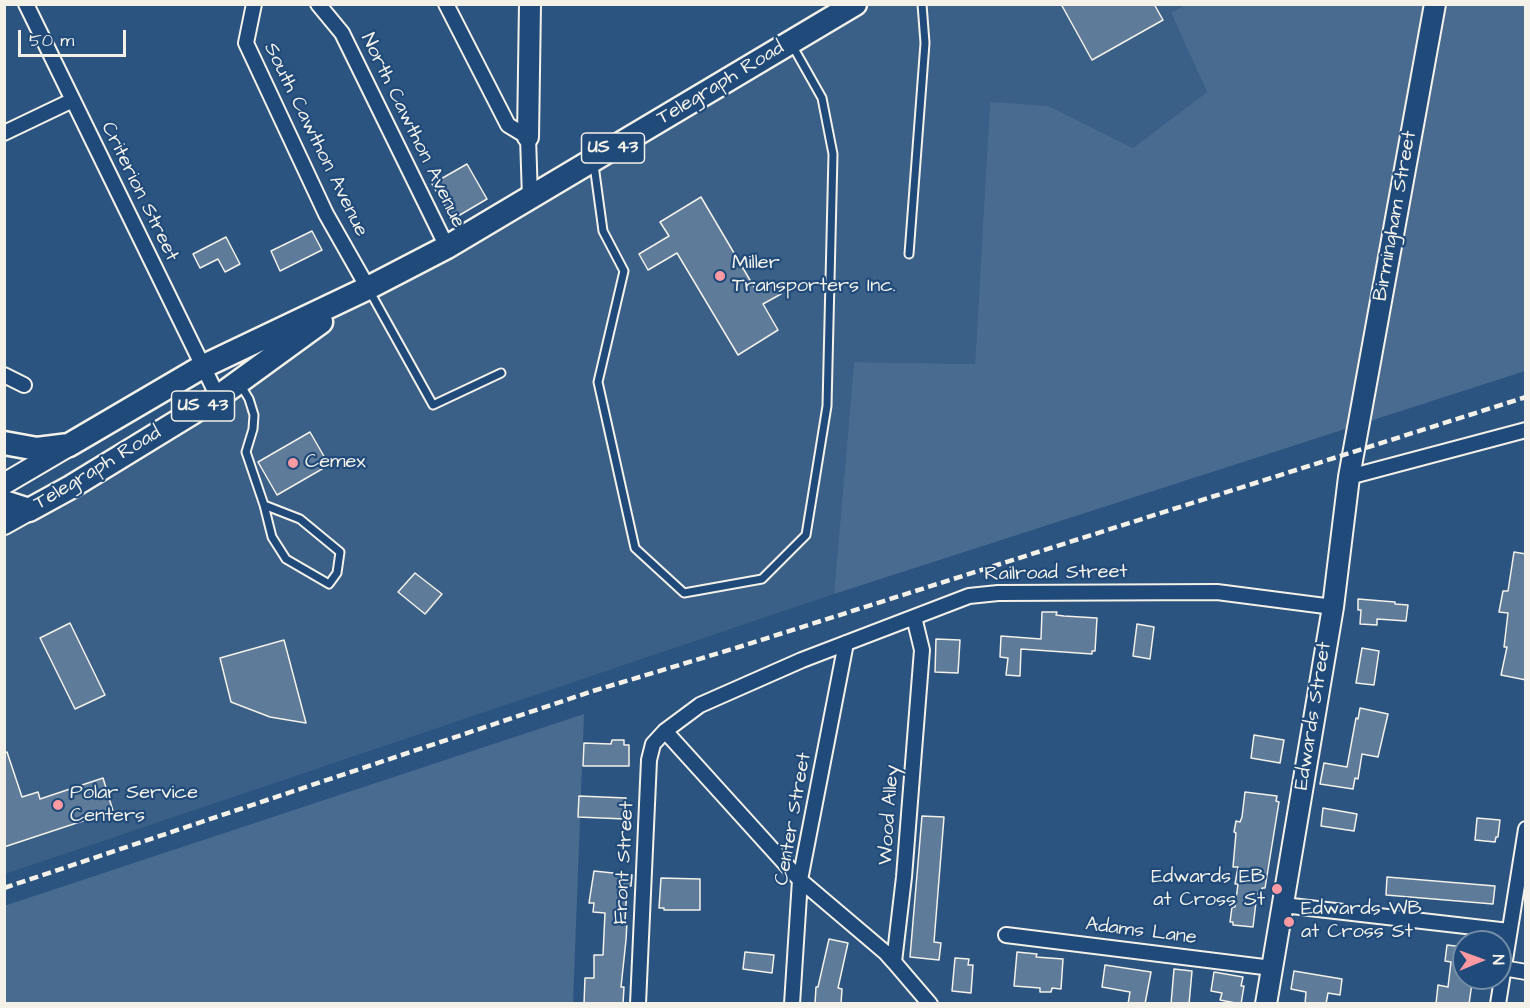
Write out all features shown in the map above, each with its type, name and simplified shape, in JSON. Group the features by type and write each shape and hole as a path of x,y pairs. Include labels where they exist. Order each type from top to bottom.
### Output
{"main road":[{"name":"Telegraph Road","path":"69,445 202,367 447,248 855,4"},
{"name":"Telegraph Road","path":"29,510 218,397 368,288"},
{"path":"4,443 37,449 69,445"},
{"path":"4,501 29,510"}],"street":[{"name":"Criterion Street","path":"26,4 218,397"},
{"name":"South Cawthon Avenue","path":"254,4 246,43 326,214 368,288"},
{"name":"North Cawthon Avenue","path":"318,4 342,33 447,248"},
{"path":"447,4 508,125 528,137"},
{"path":"530,4 528,137 530,198"},
{"name":"Birmingham Street","path":"1358,428 1435,4"},
{"path":"4,133 73,100"},
{"path":"4,375 24,386"},
{"name":"Edwards Street","path":"1266,1004 1332,608 1348,477 1358,428"},
{"path":"1348,477 1526,430"},
{"name":"Telegraph Road","path":"4,484 69,445"},
{"name":"Telegraph Road","path":"4,524 29,510"},
{"name":"Railroad Street","path":"665,730 700,705 846,643 969,596 998,593 1217,592 1332,608"},
{"name":"Wood Alley","path":"894,963 904,878 922,650 914,617"},
{"name":"Center Street","path":"792,1004 800,880 846,643"},
{"path":"665,730 800,880 886,953 930,1004"},
{"name":"Front Street","path":"638,1004 649,760 653,744 665,730"},
{"path":"1509,930 1526,829"},
{"path":"1283,904 1501,930"},
{"name":"Adams Lane","path":"1006,935 1272,968"}],"lane":[{"path":"909,254 925,43 921,4"},
{"path":"593,160 603,231 624,271 598,382 635,548 684,593 762,579 806,535 827,406 833,154 822,98 791,43"},
{"path":"368,288 433,405 501,373"},
{"path":"239,382 249,399 254,415 253,429 246,452 264,504 272,537 286,559 329,584 337,573 340,552 300,519 264,504"}],"shaded area":[{"path":"872,5 1185,5 1171,13 1207,92 1133,148 1049,106 990,103 975,364 854,362 834,594 5,874 4,509"},
{"path":"1185,5 1525,5 1525,371 834,594 854,362 975,364 990,102 1049,106 1133,148 1207,92 1171,13"},
{"path":"584,714 573,1003 5,1003 4,906"}],"building":[{"path":"1061,4 1154,4 1163,20 1092,60"},
{"path":"467,164 487,199 453,219 432,184"},
{"name":"Miller Transporters Inc.","path":"701,197 757,292 774,282 781,294 763,304 778,330 738,355 677,253 648,270 639,254 669,236 660,222"},
{"path":"312,231 322,250 280,271 271,251"},
{"path":"226,237 240,264 225,272 218,259 200,268 193,254"},
{"name":"Cemex","path":"310,432 329,465 277,495 258,462"},
{"path":"1514,552 1526,554 1526,680 1501,675 1507,647 1504,647 1508,613 1499,612 1503,591 1508,591"},
{"path":"415,573 442,594 425,614 398,592"},
{"path":"1358,599 1408,605 1406,621 1377,619 1377,625 1360,624 1361,610 1358,610"},
{"path":"1042,612 1097,618 1095,651 1092,651 1092,654 1021,649 1020,676 1006,675 1008,658 1000,657 1001,636 1041,639"},
{"path":"70,623 105,695 75,709 40,638"},
{"path":"1137,624 1154,627 1150,659 1133,656"},
{"path":"936,639 960,640 958,673 935,672"},
{"path":"284,640 306,723 270,717 231,702 220,658"},
{"path":"1362,648 1379,651 1374,685 1356,683"},
{"path":"1360,708 1388,714 1378,757 1362,754 1358,779 1355,778 1353,789 1320,784 1324,763 1347,767"},
{"path":"1254,735 1284,740 1280,763 1251,758"},
{"path":"612,740 624,740 624,745 629,745 629,766 583,766 584,743 611,744"},
{"name":"Polar Service Centers","path":"7,752 22,797 38,792 40,799 103,778 113,811 4,847 4,753"},
{"path":"1245,792 1277,796 1276,801 1279,802 1265,888 1262,888 1261,894 1257,894 1253,927 1233,925 1233,922 1230,922 1232,907 1235,907 1238,884 1235,884 1238,867 1233,867 1236,833 1234,832 1236,821 1240,822 1242,817"},
{"path":"579,796 626,798 625,819 578,817"},
{"path":"1323,808 1357,814 1354,831 1321,826"},
{"path":"922,816 944,817 934,942 941,943 939,960 910,957"},
{"path":"1477,818 1500,820 1498,837 1495,842 1475,840"},
{"path":"594,871 632,875 631,886 627,886 626,940 621,987 624,987 623,1004 584,1004 585,978 594,978 594,955 603,955 605,913 593,912 594,903 589,903"},
{"path":"1387,877 1495,886 1493,904 1386,895"},
{"path":"661,878 700,879 700,910 659,908"},
{"path":"829,939 848,943 838,988 842,989 841,1004 815,1004 816,987 818,987"},
{"path":"1447,945 1452,946 1452,990 1471,990 1469,1004 1436,1004 1438,985 1448,987 1451,962 1445,961"},
{"path":"745,952 774,955 772,973 743,969"},
{"path":"1017,952 1037,954 1036,957 1063,959 1061,989 1052,988 1051,992 1040,992 1040,988 1014,986"},
{"path":"955,958 969,959 968,965 973,965 971,993 952,991"},
{"path":"1105,965 1151,972 1145,1004 1128,1004 1130,992 1102,987"},
{"path":"1174,969 1192,971 1189,1004 1171,1004"},
{"path":"1294,971 1342,979 1340,995 1328,993 1326,1004 1305,1004 1306,992 1291,989"},
{"path":"1214,972 1243,977 1241,1004 1220,1000 1222,993 1211,991"}],"railway":[{"path":"4,888 593,691 739,647 1526,397"}],"place":[{"name":"Miller Transporters Inc.","path":"720,276"},
{"name":"Cemex","path":"293,463"},
{"name":"Polar Service Centers","path":"58,805"},
{"name":"Edwards EB at Cross St","path":"1277,889"},
{"name":"Edwards WB at Cross St","path":"1289,922"}]}
